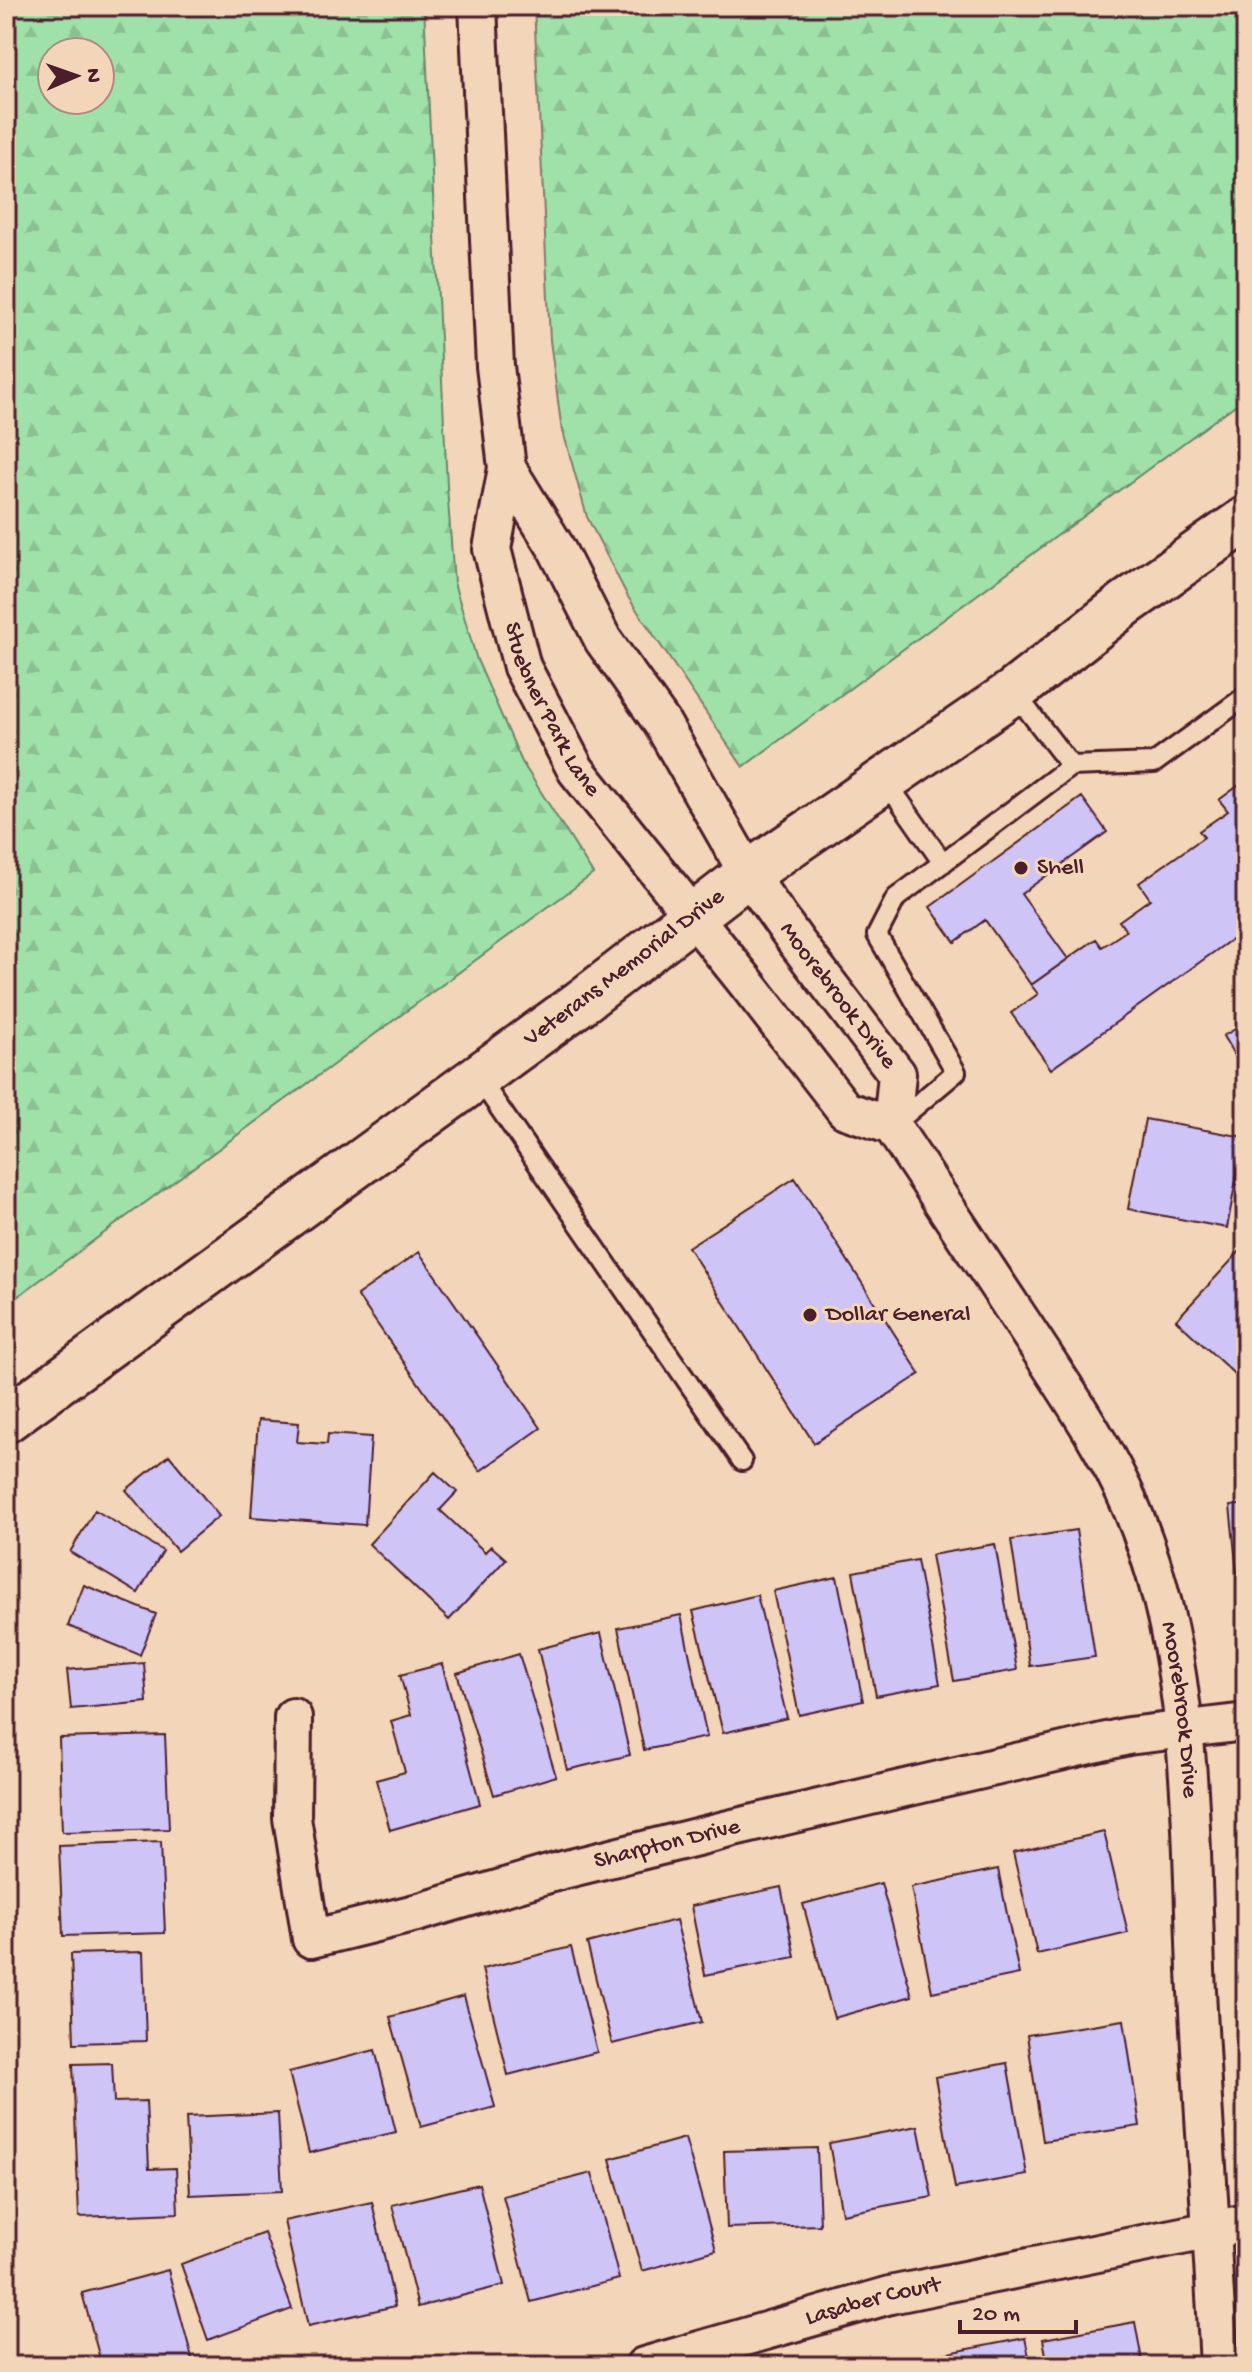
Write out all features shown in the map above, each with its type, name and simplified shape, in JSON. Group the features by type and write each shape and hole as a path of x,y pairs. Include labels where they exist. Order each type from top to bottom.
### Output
{"main road":[{"name":"Veterans Memorial Drive","path":"6,1420 478,1077 748,874 1013,692 1125,604 1242,531"}],"street":[{"name":"Stuebner Park Lane","path":"478,6 495,366 507,468 492,549 522,667 576,770 693,917"},
{"name":"Stuebner Park Lane","path":"507,468 555,546 603,640 662,723 748,874"},
{"name":"Moorebrook Drive","path":"748,874 897,1074 892,1126 1075,1404 1125,1495 1150,1562 1175,1665 1191,1807 1196,1972 1229,2226 1219,2366"},
{"path":"693,917 845,1110 892,1126"},
{"name":"Sharpton Drive","path":"293,1717 292,1818 311,1939 416,1913 559,1871 1128,1736 1246,1722"},
{"name":"Lasaber Court","path":"644,2366 890,2295 1229,2226"}],"lane":[{"path":"1013,692 1071,766"},
{"path":"892,1126 956,1072 877,935 896,898 1071,766 1154,763 1246,696"},
{"path":"885,780 943,863"},
{"path":"478,1077 742,1461"}],"green space":[{"path":"6,6 424,6 454,583 477,660 522,762 593,874 6,1305"},
{"path":"534,6 1246,6 1246,397 743,767 628,597 587,517 561,424 550,340"}],"building":[{"path":"1246,780 1246,929 1051,1069 1011,1013 1038,994 1031,985 1096,939 1102,947 1126,931 1119,921 1150,899 1139,883 1204,837 1199,831 1228,811 1219,800"},
{"path":"1082,797 1107,832 1021,894 1068,959 1031,985 985,920 955,942 930,907"},
{"path":"1246,1023 1246,1075 1223,1036"},
{"path":"1145,1119 1244,1137 1227,1228 1128,1209"},
{"path":"795,1178 920,1374 814,1443 688,1247"},
{"path":"1243,1248 1246,1251 1246,1379 1243,1382 1176,1320"},
{"path":"419,1252 541,1428 480,1471 357,1295"},
{"path":"258,1420 299,1423 297,1442 327,1444 328,1434 371,1437 365,1525 251,1517"},
{"path":"169,1455 219,1516 177,1551 126,1490"},
{"path":"435,1472 457,1492 440,1510 485,1552 491,1546 506,1559 449,1620 369,1544"},
{"path":"1246,1504 1246,1618 1242,1619 1230,1506"},
{"path":"95,1510 163,1551 138,1593 70,1552"},
{"path":"1076,1530 1095,1657 1030,1666 1011,1540"},
{"path":"995,1544 1017,1670 954,1681 931,1555"},
{"path":"917,1560 940,1684 876,1696 853,1572"},
{"path":"837,1577 863,1701 799,1715 773,1591"},
{"path":"84,1585 156,1614 140,1655 68,1626"},
{"path":"757,1595 787,1718 723,1733 693,1611"},
{"path":"681,1615 707,1737 644,1750 618,1628"},
{"path":"601,1633 630,1755 567,1770 538,1649"},
{"path":"519,1654 556,1776 494,1795 457,1673"},
{"path":"144,1663 147,1702 71,1709 67,1670"},
{"path":"442,1664 480,1804 390,1830 376,1780 405,1772 391,1721 411,1715 400,1675"},
{"path":"165,1735 169,1829 62,1832 59,1738"},
{"path":"1104,1832 1128,1933 1037,1954 1013,1853"},
{"path":"161,1842 165,1933 63,1936 59,1846"},
{"path":"998,1869 1019,1974 932,1992 911,1887"},
{"path":"881,1883 912,1996 834,2018 803,1904"},
{"path":"781,1887 795,1957 705,1975 691,1906"},
{"path":"676,1920 702,2022 612,2044 587,1943"},
{"path":"571,1947 597,2052 508,2075 482,1969"},
{"path":"143,1952 146,2041 74,2043 71,1954"},
{"path":"464,1996 495,2107 421,2127 390,2017"},
{"path":"1124,2020 1140,2126 1043,2141 1027,2035"},
{"path":"375,2050 396,2132 309,2153 289,2072"},
{"path":"112,2063 114,2102 146,2101 149,2169 176,2168 178,2213 79,2217 73,2064"},
{"path":"1007,2063 1027,2175 955,2188 935,2077"},
{"path":"278,2113 282,2191 190,2195 186,2117"},
{"path":"918,2126 932,2197 842,2214 829,2143"},
{"path":"685,2138 716,2250 642,2271 610,2159"},
{"path":"817,2148 820,2225 727,2228 724,2151"},
{"path":"592,2173 619,2279 531,2302 503,2196"},
{"path":"479,2184 504,2285 418,2307 392,2205"},
{"path":"372,2202 395,2306 308,2326 284,2221"},
{"path":"264,2233 292,2309 208,2340 181,2264"},
{"path":"168,2270 194,2365 102,2366 82,2293"},
{"path":"1135,2322 1143,2366 1048,2366 1043,2339"},
{"path":"1025,2338 1031,2366 935,2366 933,2356"}],"place":[{"name":"Shell","path":"1021,868"},
{"name":"Dollar General","path":"810,1315"}]}
